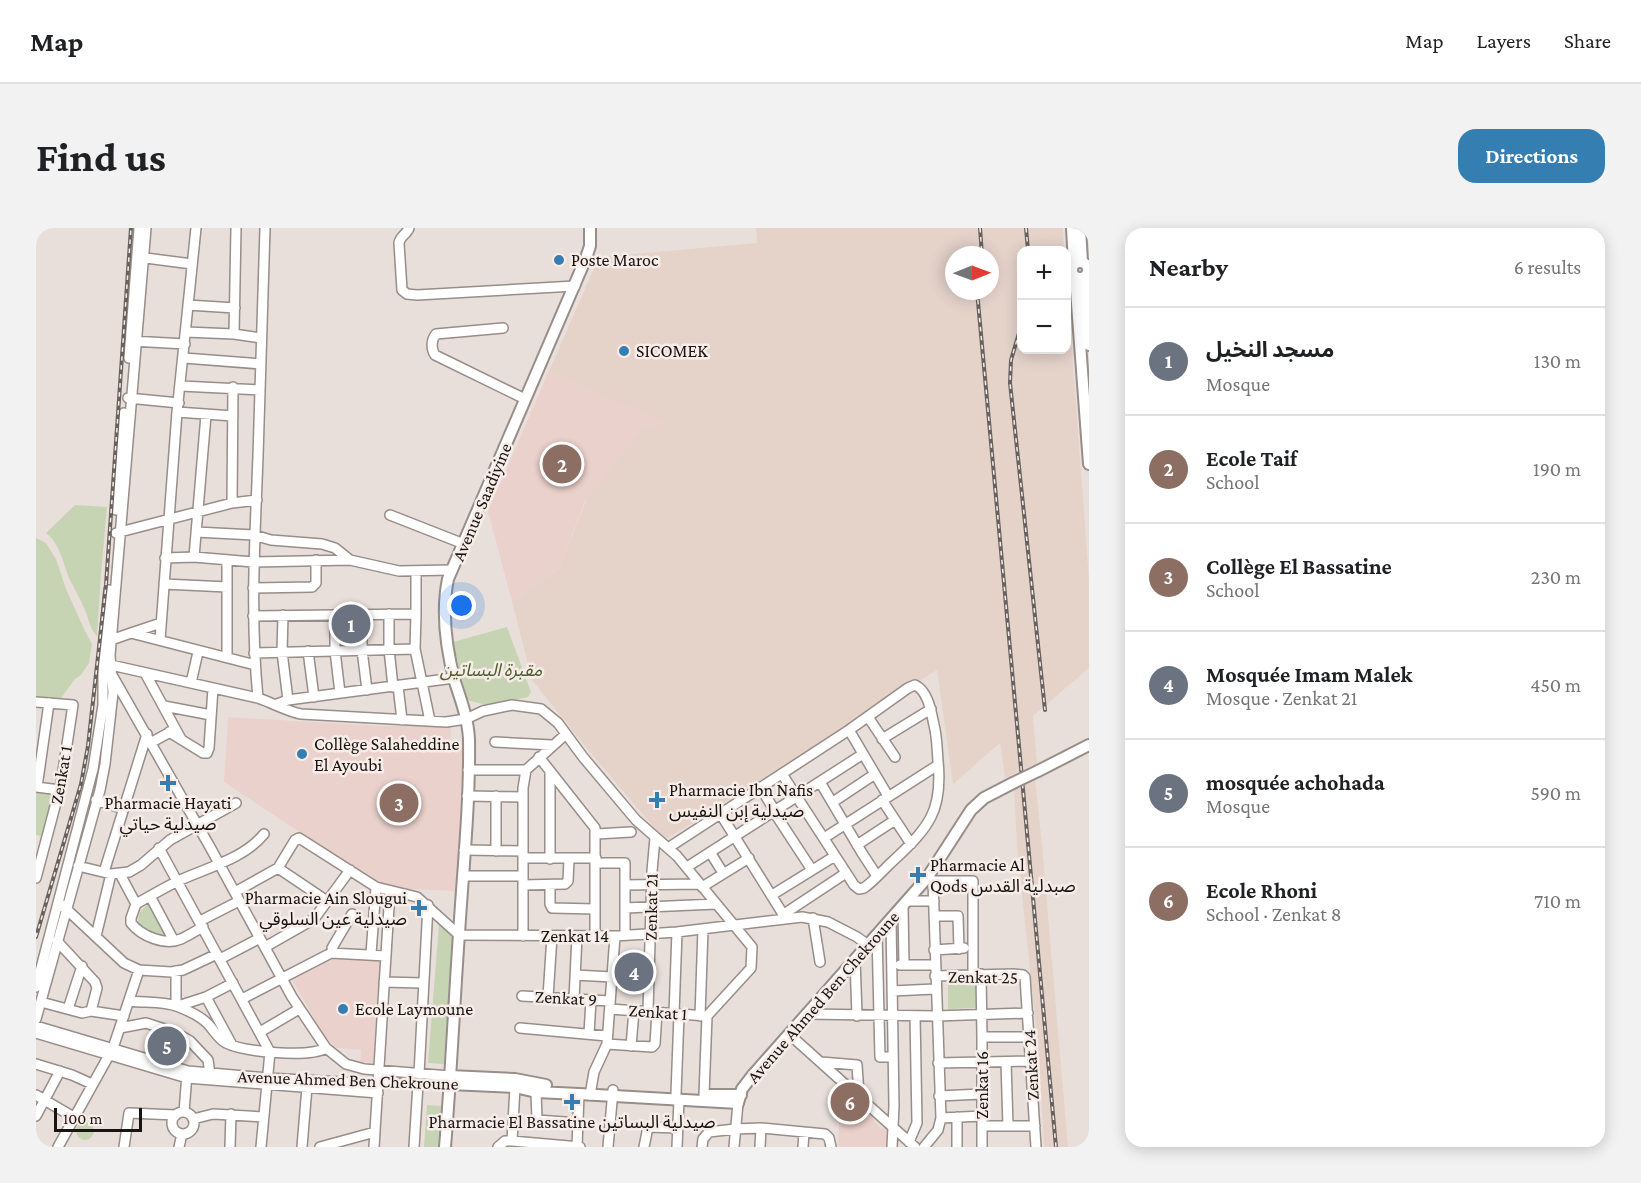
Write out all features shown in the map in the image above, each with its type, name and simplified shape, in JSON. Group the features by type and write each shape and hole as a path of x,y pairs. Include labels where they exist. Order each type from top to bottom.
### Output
{"main road":[{"name":"Avenue Saadiyine","path":"445,1147 463,876 469,736 454,678 444,619 445,593 452,570 575,286 590,246 590,228"},
{"path":"1072,228 1083,270 1089,464"},
{"path":"1080,228 1089,345"},
{"name":"Avenue Ahmed Ben Chekroune","path":"740,1099 747,1082 905,903 930,880 971,810 990,795 1089,745"},
{"name":"Avenue Ahmed Ben Chekroune","path":"450,1080 515,1079 587,1092"},
{"name":"Avenue Ahmed Ben Chekroune","path":"450,1080 515,1087 537,1092 740,1099"},
{"name":"Avenue Ahmed Ben Chekroune","path":"677,1097 704,1095 740,1099"}],"street":[{"path":"36,987 78,866 104,772 113,693 108,666 140,257 139,228"},
{"path":"140,257 146,228"},
{"path":"160,640 168,520 196,228"},
{"path":"234,334 236,228"},
{"path":"258,698 254,653 253,562 265,228"},
{"path":"409,228 399,243 402,290 408,294 575,286"},
{"path":"140,257 192,264"},
{"path":"188,305 235,308"},
{"path":"504,328 436,334 433,338 432,351 435,355 525,399"},
{"path":"186,332 234,334 261,338"},
{"path":"133,341 185,344"},
{"path":"184,358 261,364"},
{"path":"181,386 260,390"},
{"path":"232,503 233,387"},
{"path":"129,398 206,415 233,416"},
{"path":"194,557 206,415"},
{"path":"117,533 232,503 257,500"},
{"path":"390,515 464,544"},
{"path":"196,532 254,535 271,540 322,544 335,548 350,560"},
{"path":"36,1019 57,941 93,769 111,640 117,533"},
{"path":"165,558 194,557 253,562 350,560 390,570 416,572 452,570"},
{"path":"227,560 227,657"},
{"path":"253,588 312,587 316,583 316,560"},
{"path":"416,572 416,649 430,721"},
{"path":"164,584 227,587"},
{"path":"362,614 362,650 367,690"},
{"path":"388,614 389,649 402,720"},
{"path":"253,616 416,614"},
{"path":"282,615 282,652 288,700"},
{"path":"335,615 335,651 340,693"},
{"path":"111,640 161,623"},
{"path":"131,633 255,666"},
{"path":"254,653 416,649"},
{"path":"308,651 314,697"},
{"path":"191,683 198,652"},
{"path":"108,666 258,698 301,714 430,721 466,719 483,711 512,705 541,709 558,723 628,812 687,867 752,947 751,968 704,1016"},
{"name":"Avenue Ahmed Ben Chekroune","path":"108,666 198,825 280,977 326,1048 351,1066 450,1080"},
{"path":"146,673 164,706 173,730 182,740 202,753 207,753 209,748 213,688"},
{"path":"277,704 288,700 454,678"},
{"path":"668,848 915,685 921,689 931,709 935,729 940,784 937,804 926,825 911,844 866,887 859,889 846,873 782,774"},
{"path":"36,702 49,703 36,787 60,790"},
{"name":"Zenkat 1","path":"36,878 60,790 73,705 49,703"},
{"path":"164,706 211,715"},
{"path":"882,739 931,709"},
{"path":"868,717 895,758"},
{"path":"96,936 112,874 124,808 149,738 173,730"},
{"path":"849,730 875,774 895,820 911,844"},
{"path":"468,770 529,767 566,734"},
{"path":"495,742 552,745"},
{"path":"522,936 523,797 531,744"},
{"path":"687,867 863,754"},
{"path":"538,757 586,815 596,834 595,936"},
{"path":"824,838 938,765"},
{"path":"550,771 550,859"},
{"path":"832,802 875,774"},
{"path":"820,783 877,876"},
{"path":"760,787 812,870"},
{"path":"467,796 523,797"},
{"path":"496,796 496,851"},
{"path":"96,800 124,808"},
{"path":"78,866 112,874 129,872 141,865 159,848 236,803"},
{"path":"720,813 785,916 846,873"},
{"path":"857,845 895,820"},
{"path":"596,834 631,832"},
{"path":"264,834 253,846 136,903 130,920 135,928 152,938 174,941 278,868 295,840 299,838 376,887 413,895 428,905 447,926 459,935"},
{"name":"Zenkat 21","path":"631,1046 654,1046 650,934 655,838"},
{"path":"159,848 270,1052 261,1147"},
{"path":"464,850 496,851 550,859 625,863 625,935"},
{"path":"710,852 723,873"},
{"path":"772,895 835,856"},
{"path":"625,885 701,885 749,858"},
{"path":"463,876 565,885 568,881 569,859"},
{"path":"278,868 327,901"},
{"path":"265,947 310,921 350,870"},
{"path":"112,874 136,903"},
{"path":"924,1147 938,1130 941,1118 934,901 930,880 973,881 973,948 982,1013 982,1037"},
{"path":"554,885 550,904 552,908 595,909"},
{"path":"371,954 376,887"},
{"path":"374,1147 378,1088 384,1072 384,982 390,891"},
{"path":"150,896 174,941"},
{"path":"904,965 905,903 934,901"},
{"path":"625,908 716,904"},
{"path":"419,1074 428,905"},
{"path":"63,906 124,963 139,970 176,971 260,938"},
{"path":"333,952 332,948 352,914"},
{"path":"934,916 973,915"},
{"name":"Zenkat 14","path":"459,935 615,936 735,926 785,916 813,918"},
{"path":"958,916 959,949"},
{"path":"813,918 847,932 868,945"},
{"path":"813,918 820,962"},
{"path":"891,919 892,1147"},
{"path":"703,929 704,1095"},
{"path":"677,932 677,1147"},
{"path":"878,934 880,1057 892,1056"},
{"path":"548,997 552,936"},
{"path":"574,999 577,936"},
{"path":"498,1147 505,1141 512,1141 524,1145 578,1147 578,1123 596,1066 607,1040 615,936"},
{"path":"57,941 82,966 96,985 91,1011"},
{"path":"934,950 973,948"},
{"path":"242,999 280,977 333,952 386,956"},
{"path":"855,959 857,1016"},
{"path":"892,965 935,965"},
{"path":"68,1009 82,966"},
{"path":"57,1147 112,1052 139,970"},
{"path":"176,971 177,1006"},
{"path":"575,975 612,977"},
{"name":"Zenkat 25","path":"935,976 1023,975 1026,982"},
{"path":"384,982 423,983"},
{"name":"Zenkat 24","path":"1026,982 1036,1147"},
{"path":"177,1006 206,997 233,983"},
{"path":"892,991 936,989"},
{"name":"Zenkat 9","path":"522,996 591,1000 610,1005"},
{"path":"206,997 232,1045"},
{"path":"589,1034 591,1000"},
{"path":"129,1001 177,1006 201,1018 222,1040 232,1045 270,1052 304,1054 316,1053 326,1048"},
{"path":"41,1002 85,1013 91,1011 124,1016"},
{"name":"Zenkat 1","path":"610,1005 634,1011 704,1016"},
{"path":"260,1032 299,1009"},
{"path":"520,1028 589,1034 631,1046 634,1011"},
{"path":"807,1014 936,1016 1028,1013"},
{"path":"789,1034 912,1145 917,1123 915,1016"},
{"path":"120,1028 146,1023 174,1032 190,1041 208,1060 210,1074"},
{"name":"Avenue Ahmed Ben Chekroune","path":"36,1026 187,1075 378,1088"},
{"name":"Avenue Ahmed Ben Chekroune","path":"36,1033 112,1052"},
{"name":"Zenkat 16","path":"982,1147 982,1037 1029,1037"},
{"path":"938,1064 1031,1061"},
{"path":"821,1062 858,1066 859,1095"},
{"path":"1006,1062 1008,1126"},
{"path":"36,1064 92,1084"},
{"path":"36,1116 60,1071"},
{"name":"Avenue Ahmed Ben Chekroune","path":"187,1075 210,1074 307,1087 378,1088 450,1080"},
{"path":"182,1134 173,1126 173,1120 180,1114 187,1075"},
{"path":"414,1147 418,1084"},
{"path":"302,1147 307,1087"},
{"path":"512,1141 515,1087"},
{"path":"537,1092 536,1119 578,1123"},
{"path":"608,1147 612,1093"},
{"path":"939,1096 981,1094"},
{"path":"36,1095 75,1118"},
{"path":"734,1147 740,1099"},
{"path":"124,1147 129,1113 180,1114 191,1116 193,1119"},
{"path":"193,1119 213,1114 264,1117"},
{"path":"230,1147 231,1114"},
{"path":"941,1118 957,1117 1008,1126 1035,1126"},
{"path":"957,1117 957,1147"},
{"path":"182,1134 192,1129 193,1119"},
{"path":"644,1147 648,1127 678,1128"},
{"path":"760,1147 761,1128"},
{"path":"702,1147 705,1134 761,1128 825,1134 829,1138 831,1147"},
{"path":"320,1147 375,1132"},
{"path":"803,1147 804,1132"},
{"path":"179,1147 182,1134"}],"shaded area":[{"path":"756,228 1063,228 1064,246 1017,246 1017,354 1071,354 1071,336 1089,580 1089,668 1033,716 1037,763 1005,778 1000,743 953,784 937,670 665,840 532,680 512,602 559,569 587,498 642,429 664,423 549,371 599,257 757,243"},
{"path":"549,371 665,423 642,430 585,501 559,569 512,602 488,511"},
{"path":"228,717 379,726 451,726 450,748 463,749 457,891 384,888 224,782"},
{"path":"1035,778 1068,1147 1044,1147 1039,1056 1017,847 1014,787"},
{"name":"Ecole Laymoune","path":"336,953 380,957 373,1063 360,1062 361,1050 336,1048 325,1037 292,980"},
{"path":"841,1086 877,1117 874,1121 882,1129 886,1125 892,1130 890,1147 838,1147"}],"green space":[{"path":"75,505 107,507 97,636 58,549 46,533"},
{"path":"36,538 46,543 56,559 66,589 92,644 89,663 61,698 36,697"},
{"name":"مقبرة البساتين","path":"507,627 531,692 528,697 486,705 467,700 453,642"},
{"path":"36,789 54,792 41,836 36,835"},
{"path":"151,903 171,939 153,933 138,923 141,911"},
{"path":"439,924 453,936 444,1064 428,1063"},
{"path":"977,979 977,1008 948,1009 948,980"},
{"path":"427,1105 441,1106 439,1147 424,1147"},
{"path":"85,1122 91,1125 94,1131 91,1137 85,1140 79,1137 76,1131 79,1125"}],"railway":[{"path":"36,937 81,784 88,746 106,585 131,228"},
{"path":"980,228 981,246"},
{"path":"1026,228 1028,246"},
{"path":"978,300 1056,1147"},
{"path":"1017,340 1011,360 1010,383 1045,710"}],"place":[{"name":"Poste Maroc","path":"559,260"},
{"name":"SICOMEK","path":"624,351"},
{"name":"Ecole Taif","path":"562,464"},
{"name":"مسجد النخيل","path":"351,624"},
{"name":"Collège Salaheddine El Ayoubi","path":"302,754"},
{"name":"Pharmacie Hayati صيدلية حياتي","path":"168,783"},
{"name":"Pharmacie Ibn Nafis صيدلية إبن النفيس","path":"657,800"},
{"name":"Collège El Bassatine","path":"399,803"},
{"name":"Pharmacie Al Qods صبدلية القدس","path":"918,875"},
{"name":"Pharmacie Ain Slougui صيدلية عين السلوقي","path":"419,908"},
{"name":"Mosquée Imam Malek","path":"634,972"},
{"name":"Ecole Laymoune","path":"343,1009"},
{"name":"mosquée achohada","path":"167,1046"},
{"name":"Pharmacie El Bassatine صيدلية البساتين","path":"572,1102"},
{"name":"Ecole Rhoni","path":"850,1102"}]}
